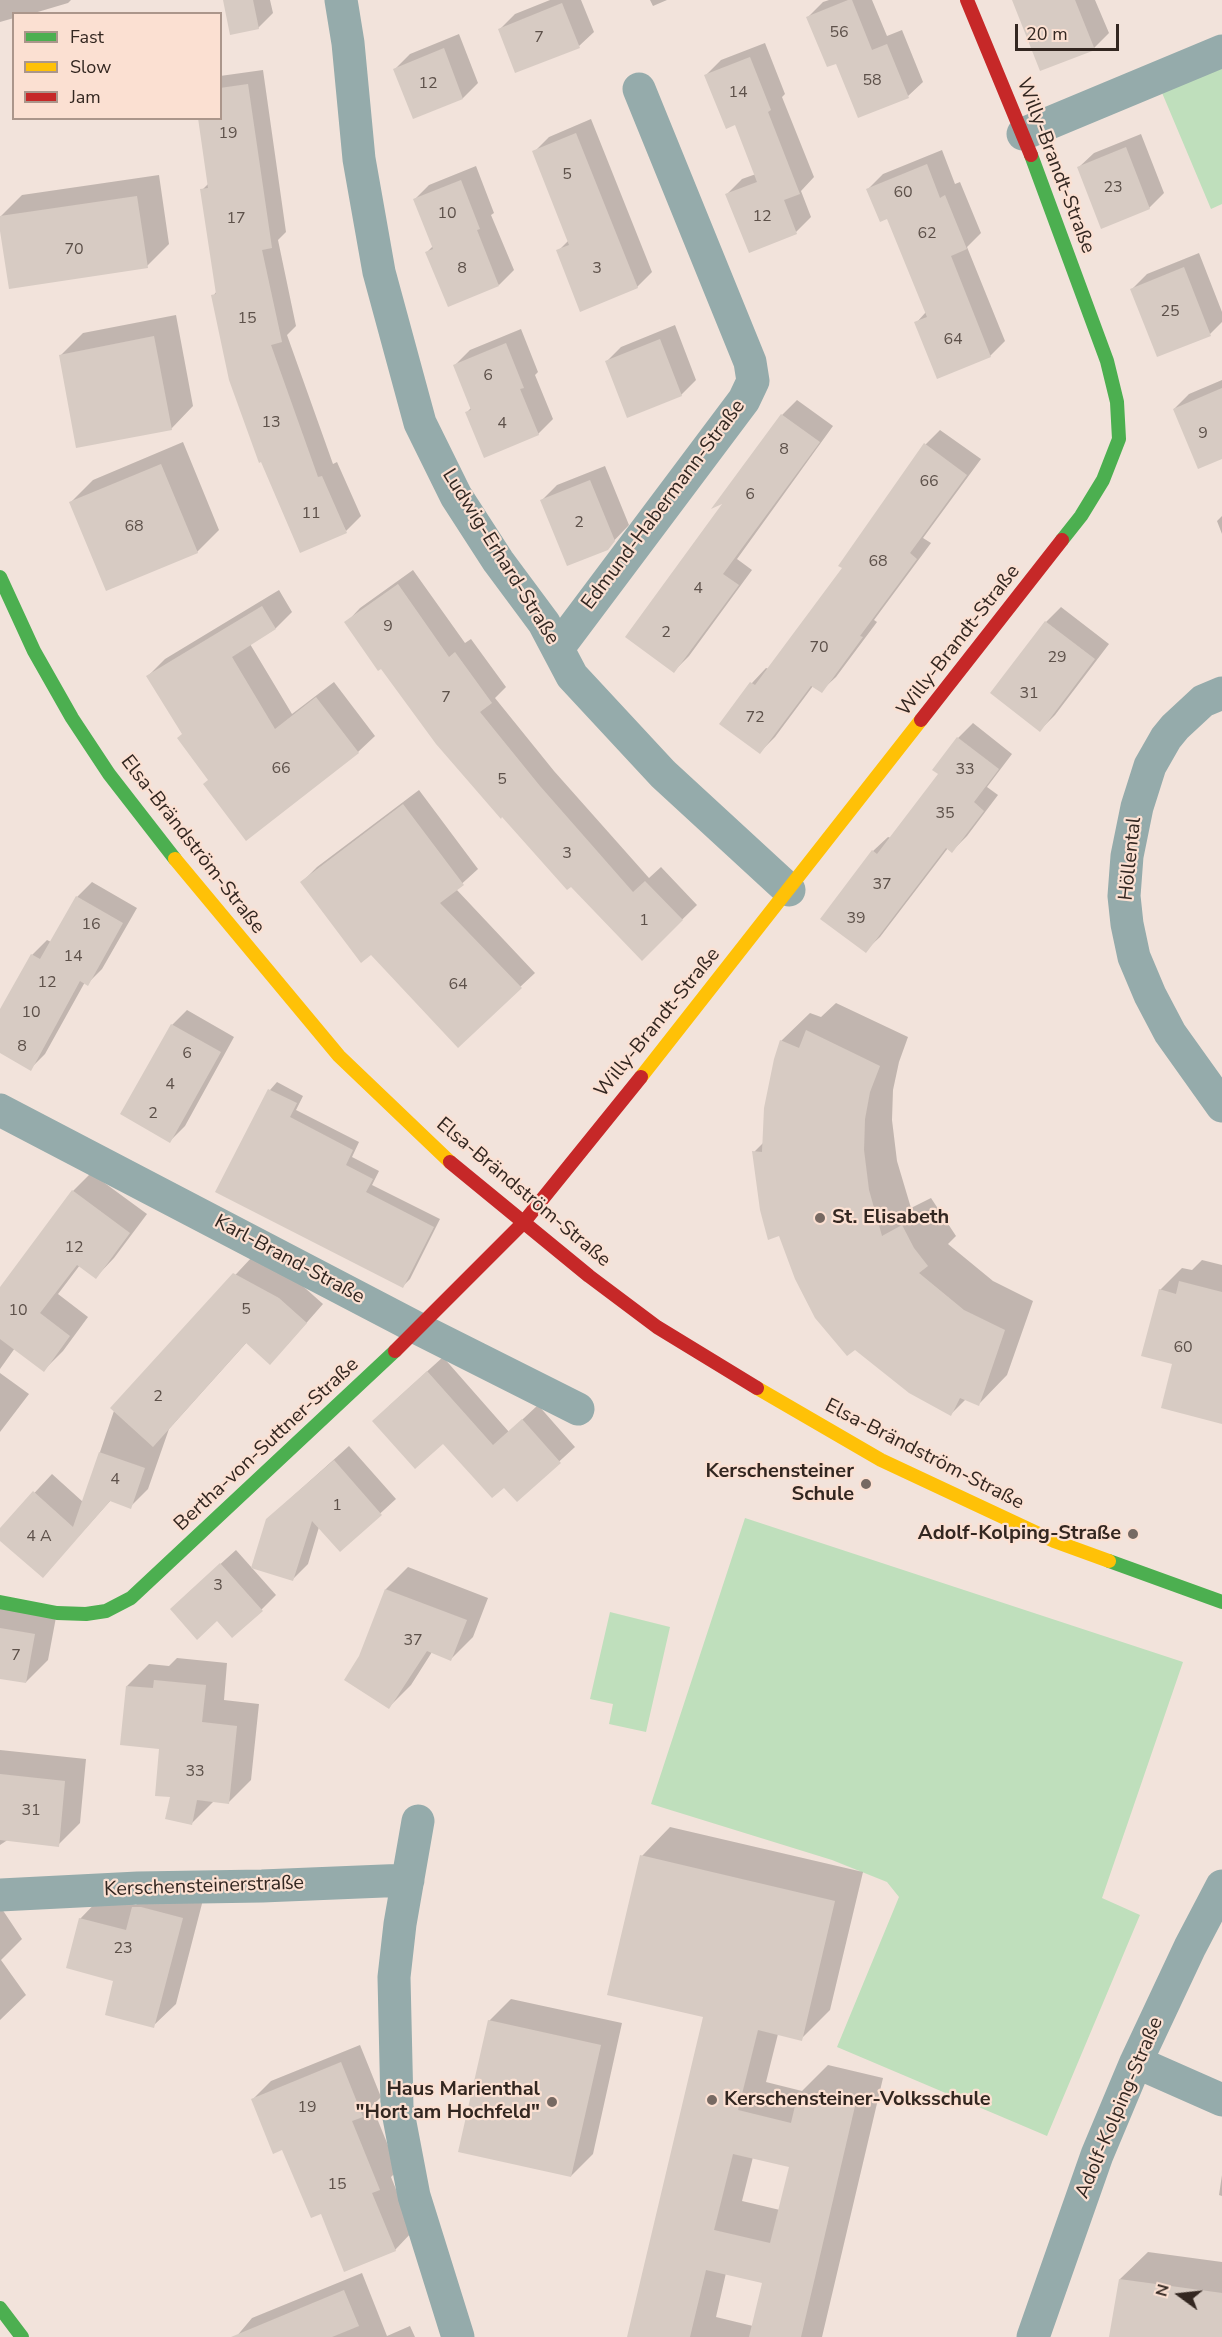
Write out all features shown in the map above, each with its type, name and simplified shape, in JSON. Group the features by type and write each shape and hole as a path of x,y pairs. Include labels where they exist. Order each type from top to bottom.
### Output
{"street":[{"name":"Ludwig-Erhard-Straße","path":"341,0 348,44 359,159 379,272 420,423 456,496 498,561 544,623 572,676 663,774 789,890"},
{"name":"Willy-Brandt-Straße","path":"523,1223 789,890 1081,516 1103,480 1119,439 1118,402 1107,361 1023,134 967,0"},
{"path":"1023,134 1222,51"},
{"name":"Edmund-Habermann-Straße","path":"558,648 744,400 753,381 750,362 639,89"},
{"name":"Elsa-Brändström-Straße","path":"0,577 34,651 72,718 109,774 202,894 339,1056 459,1170 589,1276 665,1332 807,1419 881,1460 1054,1541 1222,1602"},
{"name":"Höllental","path":"1222,693 1203,701 1175,727 1150,766 1127,855 1124,896 1134,957 1150,995 1170,1033 1222,1106"},
{"name":"Karl-Brand-Straße","path":"0,1110 419,1329 578,1409"},
{"name":"Bertha-von-Suttner-Straße","path":"0,1602 57,1613 86,1614 106,1611 131,1599 419,1329 523,1223"},
{"path":"418,1821 394,1977 397,2107 414,2196 458,2337"},
{"name":"Kerschensteinerstraße","path":"0,1895 138,1888 408,1880"},
{"name":"Adolf-Kolping-Straße","path":"1033,2337 1097,2155 1136,2062 1190,1947 1222,1886"},
{"path":"1136,2062 1222,2100"},
{"path":"0,2308 22,2337"}],"green space":[{"path":"1222,62 1222,204 1211,209 1160,88"},
{"path":"745,1518 1183,1662 1102,1898 1140,1915 1047,2136 837,2047 899,1897 887,1882 832,1860 651,1804"},
{"path":"610,1612 670,1627 646,1732 609,1724 613,1704 590,1699"}],"building":[{"path":"223,0 253,0 259,29 230,35"},
{"path":"852,0 872,50 887,44 909,98 858,118 836,64 827,67 806,17"},
{"path":"1012,0 1075,0 1095,50 1040,71"},
{"path":"562,3 580,48 515,73 498,29"},
{"path":"444,48 463,99 413,119 393,69"},
{"path":"750,57 771,110 768,112 800,194 784,200 797,234 749,253 725,194 757,182 735,125 726,129 704,75"},
{"path":"248,84 272,248 262,250 282,342 271,345 318,477 322,476 347,533 300,553 261,462 259,463 229,380 211,295 216,294 200,189 208,188 198,120 222,120 222,88"},
{"path":"576,133 638,288 580,312 556,250 569,245 532,151"},
{"path":"1126,147 1150,209 1101,229 1077,167"},
{"path":"927,164 940,198 945,195 967,249 951,256 991,357 937,379 914,322 927,317 887,219 880,222 866,189"},
{"path":"461,180 480,229 477,230 499,286 448,307 425,252 433,249 413,199"},
{"path":"137,196 148,268 9,289 0,231 0,216"},
{"path":"1184,267 1211,336 1157,357 1130,289"},
{"path":"154,336 172,430 76,448 59,355"},
{"path":"660,339 682,396 627,418 605,361"},
{"path":"506,343 524,388 520,389 539,435 484,458 465,412 471,410 453,365"},
{"path":"1222,388 1222,459 1198,469 1173,409"},
{"path":"781,414 820,442 723,574 739,585 674,673 625,637 722,504 711,509"},
{"path":"924,443 967,475 910,553 917,559 860,636 863,637 822,693 811,686 760,754 719,724 750,682 755,685 842,568 838,566"},
{"path":"161,464 198,553 106,591 69,502"},
{"path":"590,480 615,541 608,550 567,566 540,500"},
{"path":"398,584 449,657 455,652 492,703 480,712 540,786 633,892 645,881 683,920 642,961 571,887 567,890 502,817 501,819 436,744 381,669 378,671 344,622"},
{"path":"262,606 276,629 232,657 275,729 316,697 359,753 246,841 203,784 208,780 177,738 182,734 146,676"},
{"path":"1045,621 1095,659 1040,732 990,693"},
{"path":"957,737 999,769 974,802 984,811 952,853 946,848 866,953 820,919 872,850 877,854 938,774 932,770"},
{"path":"403,804 464,885 440,903 522,988 458,1048 371,955 361,963 300,882"},
{"path":"76,896 123,923 88,986 80,981 31,1071 0,1053 0,1009 31,954 40,959"},
{"path":"171,1024 221,1052 170,1143 120,1114"},
{"name":"St. Elisabeth","path":"806,1030 880,1066 870,1092 865,1119 864,1150 869,1190 882,1236 902,1225 914,1248 928,1266 919,1273 964,1310 1005,1330 979,1406 960,1398 951,1416 909,1393 855,1350 847,1356 815,1318 795,1279 779,1236 768,1240 760,1210 752,1151 762,1152 764,1108 780,1040 799,1048"},
{"path":"268,1089 297,1103 290,1117 353,1150 346,1165 373,1179 366,1192 434,1227 403,1288 215,1192"},
{"path":"72,1190 130,1233 96,1279 77,1265 40,1313 70,1336 44,1372 0,1339 0,1287"},
{"path":"233,1273 279,1298 307,1323 270,1365 246,1343 153,1447 110,1408"},
{"path":"1179,1281 1222,1292 1222,1424 1161,1408 1172,1364 1141,1356 1159,1289 1176,1294"},
{"path":"427,1371 493,1445 522,1419 561,1463 517,1502 504,1488 492,1498 443,1444 415,1469 372,1421"},
{"path":"99,1452 145,1468 131,1509 110,1501 43,1578 0,1541 0,1528 33,1491 73,1527"},
{"path":"334,1460 382,1515 340,1552 312,1521 293,1581 251,1568 266,1519"},
{"path":"220,1563 263,1611 232,1638 217,1621 197,1640 170,1609"},
{"path":"385,1589 467,1620 451,1661 427,1651 389,1709 344,1680 359,1656"},
{"path":"0,1628 35,1634 26,1683 0,1679"},
{"path":"154,1680 206,1685 202,1722 237,1726 229,1804 197,1800 192,1825 165,1819 170,1797 155,1796 159,1749 120,1745 126,1686 153,1688"},
{"path":"0,1774 65,1781 59,1847 0,1840"},
{"name":"Kerschensteiner-Volksschule","path":"640,1855 835,1901 802,2041 758,2030 738,2110 791,2123 798,2093 855,2106 801,2337 749,2337 762,2283 706,2270 690,2337 627,2337 703,2017 607,1995","holes":["733,2154 789,2167 770,2243 714,2230"]},
{"path":"132,1907 141,1907 183,1918 154,2028 105,2015 113,1981 66,1968 79,1918 126,1930"},
{"name":"Haus Marienthal \"Hort am Hochfeld\"","path":"488,2020 601,2045 571,2177 458,2152"},
{"path":"341,2062 363,2117 352,2121 380,2190 372,2193 396,2251 344,2272 321,2214 311,2218 282,2150 273,2154 251,2099"},
{"path":"1119,2279 1222,2293 1222,2337 1109,2337"},
{"path":"344,2290 359,2326 332,2337 231,2337"}],"traffic: fast":[{"path":"1031,155 1107,361 1117,402 1119,439 1103,480 1081,516 1062,540"},
{"path":"0,577 34,651 72,718 109,774 175,859"},
{"path":"0,1602 57,1613 86,1614 106,1611 131,1598 395,1351"},
{"path":"1109,1561 1222,1602"},
{"path":"0,2308 22,2337"}],"traffic: slow":[{"path":"641,1077 921,720"},
{"path":"175,859 339,1056 450,1162"},
{"path":"757,1388 881,1460 1054,1541 1109,1561"}],"traffic: jam":[{"path":"967,0 1031,155"},
{"path":"921,720 1062,540"},
{"path":"395,1351 523,1223 641,1077"},
{"path":"450,1162 589,1276 657,1327 757,1388"}],"place":[{"name":"St. Elisabeth","path":"820,1218"},
{"name":"Kerschensteiner Schule","path":"866,1484"},
{"name":"Adolf-Kolping-Straße","path":"1133,1534"},
{"name":"Kerschensteiner-Volksschule","path":"712,2100"},
{"name":"Haus Marienthal \"Hort am Hochfeld\"","path":"552,2102"}]}
